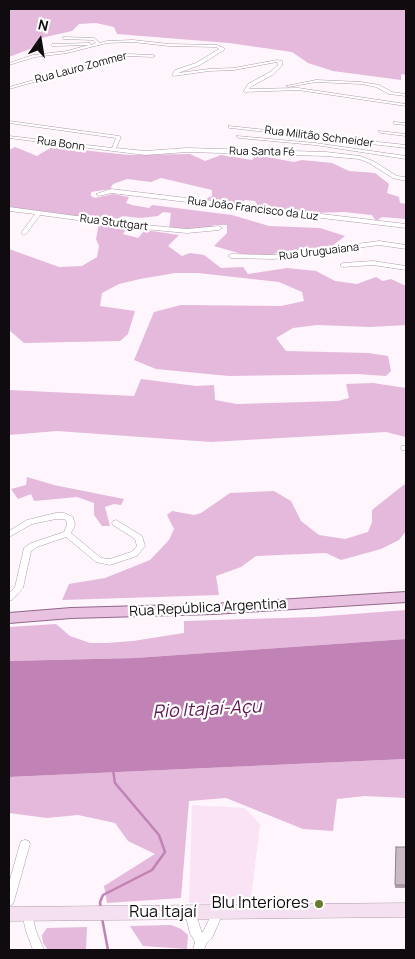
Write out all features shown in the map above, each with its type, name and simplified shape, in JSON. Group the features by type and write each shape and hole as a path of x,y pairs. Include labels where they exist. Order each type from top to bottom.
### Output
{"main road":[{"name":"Rua República Argentina","path":"9,618 71,613 213,609 406,597"},
{"name":"Rua Itajaí","path":"9,914 406,910"}],"street":[{"path":"64,38 92,36 99,44"},
{"path":"53,45 133,41 169,45 217,46 222,49 198,64 177,71 174,75 234,69 277,61 280,63 276,69 250,85 246,91 281,88 316,81 372,85 392,93 406,94"},
{"path":"9,64 35,56 88,48 99,44"},
{"name":"Rua Lauro Zommer","path":"9,88 127,55 153,56"},
{"path":"281,88 319,91 348,98"},
{"path":"286,93 348,98 406,106"},
{"path":"9,122 117,136 119,138 113,150"},
{"path":"396,123 406,124"},
{"name":"Rua Militão Schneider","path":"231,127 406,147"},
{"path":"381,132 406,135"},
{"name":"Rua Bonn","path":"9,137 113,150"},
{"path":"239,137 315,144 406,158"},
{"name":"Rua Santa Fé","path":"113,150 145,153 187,150 326,154 371,162 395,176 406,179"},
{"name":"Rua João Francisco da Luz","path":"99,194 111,191 406,226"},
{"name":"Rua Stuttgart","path":"9,209 178,230 219,228"},
{"path":"24,233 39,213"},
{"name":"Rua Uruguaiana","path":"231,256 274,257 379,243 406,247"},
{"path":"343,265 373,263 406,268"},
{"path":"9,534 30,522 56,516 64,516 70,519 71,525 67,534 34,545 27,550 19,588 9,598"},
{"path":"67,534 99,560 110,562 134,554 141,546 138,538 116,523"},
{"path":"9,901 25,844"},
{"path":"190,913 194,933 200,946"},
{"path":"200,946 218,913"},
{"path":"27,914 31,931 39,950"}],"shaded area":[{"path":"9,9 406,9 406,75 401,74 401,80 333,71 308,63 292,52 229,43 117,34 114,27 96,23 79,24 72,31 41,38 30,49 9,57"},
{"path":"15,147 37,156 52,147 129,155 190,154 205,161 221,155 252,160 256,155 294,162 302,160 332,163 349,171 375,173 389,184 387,193 399,197 400,203 406,204 406,219 382,217 376,221 372,215 344,212 312,213 259,207 255,201 245,200 241,204 201,201 212,196 212,190 161,178 151,182 127,179 113,184 110,189 91,192 91,196 95,198 113,194 129,197 126,203 149,208 152,205 232,215 269,226 320,228 345,236 331,247 280,252 264,257 245,255 214,246 227,233 227,225 187,230 169,229 171,213 163,212 158,216 140,218 122,216 119,222 9,207 9,150"},
{"path":"99,224 126,229 123,234 138,238 145,230 179,235 168,246 182,256 190,253 204,255 221,268 243,267 248,274 287,268 316,271 335,281 357,284 376,277 383,281 391,279 406,286 406,325 371,327 317,325 293,328 276,338 286,351 368,353 388,356 391,371 386,376 357,374 229,376 156,369 134,360 154,312 181,305 281,306 304,301 302,292 279,282 198,273 175,273 140,279 119,284 102,293 100,306 135,311 128,334 120,341 24,343 9,330 9,249 59,267 82,266 97,257 99,246 96,239"},
{"path":"141,379 196,386 214,385 215,400 237,404 338,401 349,398 346,384 373,383 406,388 406,437 386,432 211,442 57,431 9,435 9,390 134,396"},
{"path":"27,477 54,485 124,499 121,505 114,504 105,507 110,526 102,526 94,515 94,503 77,497 34,501 31,494 18,499 11,489 26,485"},
{"path":"406,483 406,531 399,540 381,549 341,560 326,553 256,556 241,567 216,576 219,595 62,600 69,584 105,578 150,560 169,540 174,529 167,515 172,511 194,515 201,513 230,493 274,491 291,501 301,521 319,535 345,539 368,532 372,522 372,510"},
{"path":"406,610 406,639 135,658 9,661 9,627 56,624 70,636 90,643 106,643 184,633 184,621 314,617"},
{"path":"406,759 406,798 365,796 337,799 333,831 303,829 226,798 189,801 181,898 107,903 104,886 155,854 128,841 115,823 78,815 47,818 9,813 9,777"},
{"path":"192,805 245,808 260,824 250,906 189,903"},
{"path":"171,925 181,929 188,935 187,949 143,946 130,926"},
{"path":"87,927 86,950 48,950 43,943 42,935 47,928"}],"water":[{"name":"Rio Itajaí-Açu","path":"406,639 406,759 9,777 9,661 135,658"}],"building":[{"path":"396,847 406,847 406,885 395,885"}],"waterway":[{"path":"101,909 100,902 103,895 152,870 165,852 159,835 115,783 113,770"},
{"path":"102,918 108,950"}],"place":[{"name":"Blu Interiores","path":"319,904"}]}
